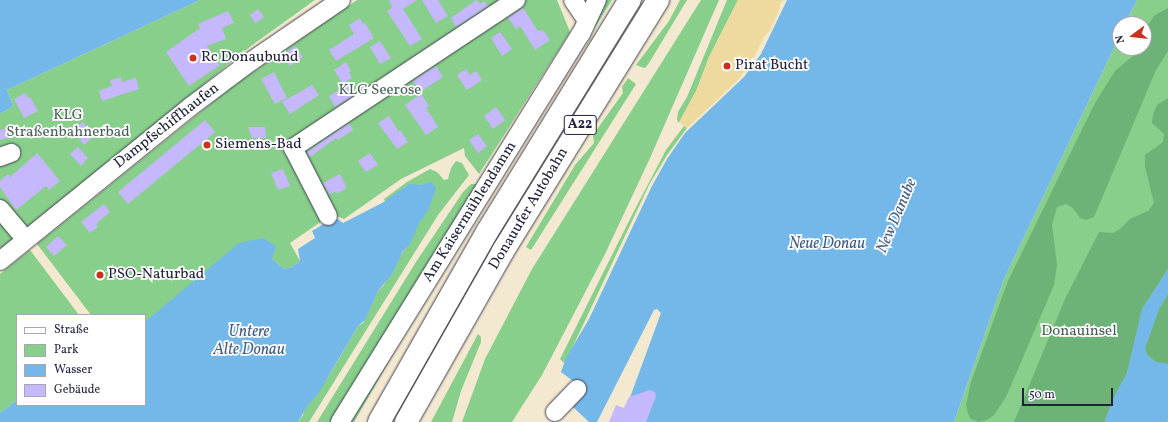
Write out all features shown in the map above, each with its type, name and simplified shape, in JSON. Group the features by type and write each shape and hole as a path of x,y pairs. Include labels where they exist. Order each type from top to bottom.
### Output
{"highway":[{"name":"Donauufer Autobahn","path":"379,422 491,226 630,0"},
{"name":"Donauufer Autobahn","path":"410,417 503,251 658,0"},
{"path":"366,422 404,377"}],"street":[{"name":"Dampfschiffhaufen","path":"0,261 196,103 291,33 341,0"},
{"path":"328,216 293,148 516,0"},
{"path":"573,0 586,19"},
{"name":"Am Kaisermühlendamm","path":"340,422 581,34 586,19 597,0"},
{"path":"0,209 26,240"},
{"path":"555,412 577,389"}],"green space":[{"name":"KLG Straßenbahnerbad","path":"200,0 315,0 251,46 0,250 0,114 13,106 7,90"},
{"name":"KLG Seerose","path":"357,0 557,0 570,32 479,174 465,156 464,148 401,179 344,219 332,214 290,243 300,261 292,267 284,269 272,259 146,322 146,314 90,314 37,244 233,86"},
{"path":"606,0 612,0 579,53"},
{"path":"680,0 687,0 649,63 645,68 636,65 669,21"},
{"path":"701,0 719,0 650,158 605,254 542,375 512,422 462,422 485,359 532,269"},
{"path":"727,0 738,0 709,57 697,89 679,123 677,120 678,112 687,97"},
{"name":"Donauinsel","path":"1137,0 1168,0 1168,422 954,422 1004,279 1112,52 1112,56 1152,56 1152,16 1129,16"},
{"path":"1168,8 1168,51 1156,70 1094,217 1086,220 1080,218 1073,208 1066,204 1057,207 1052,225 1057,265 1054,285 1006,397 994,415 987,420 978,422 971,419 966,405 971,382 1008,281 1095,103 1115,71 1133,56 1152,56 1152,19 1155,15"},
{"path":"628,78 636,84 531,250 526,247 575,165 594,143 593,135 623,93 622,87"},
{"path":"1168,98 1168,269 1142,309 1127,373 1115,395 1105,420 1106,422 1014,422 1065,299 1099,232 1113,233 1120,229 1130,219 1148,211 1154,203 1145,167 1145,155 1163,142 1164,134 1152,123 1153,114 1157,105"},
{"path":"684,126 687,128 667,155 650,183 565,363 563,362 560,359 633,213 666,150"},
{"path":"456,161 462,163 469,175 438,215 309,422 298,422 303,415 308,400 327,379 358,326 363,323 378,291 383,286 405,248 406,242 384,199 407,182 430,169 437,172 444,180 448,179 451,168"},
{"path":"471,184 478,184 332,422 317,422 416,262 463,192"},
{"path":"30,250 78,314 16,314 16,401 0,413 0,274"},
{"path":"1168,294 1168,364 1156,362 1147,355 1145,348 1159,309"},
{"path":"418,311 354,422 346,422"},
{"path":"478,334 481,337 481,342 461,391 452,422 431,422"}],"sand":[{"name":"Pirat Bucht","path":"738,0 784,0 780,4 780,8 770,30 764,37 751,63 738,80 687,128 679,122 697,89 709,57"}],"water":[{"path":"0,0 200,0 7,90 13,106 0,114"},
{"name":"Neue Donau","path":"787,0 1137,0 1129,16 1112,16 1112,52 1004,279 954,422 621,422 661,313 657,309 654,310 597,422 589,422 573,407 583,395 573,381 561,372 566,358 589,319 652,186 667,159 685,133 744,77 761,54"},
{"name":"Untere Alte Donau","path":"432,182 436,189 428,211 419,223 410,244 403,251 392,274 378,291 365,320 358,326 318,394 308,405 298,422 0,422 0,413 16,401 16,406 146,406 146,321 239,243 263,238 276,246 272,259 284,269 292,267 300,261 298,249 315,238 312,231 335,217 343,223 382,203 409,184 421,185"},
{"path":"1168,269 1168,294 1159,309 1145,348 1147,355 1156,362 1168,364 1168,419 1166,422 1106,422 1105,420 1115,395 1127,373 1142,309"}],"building":[{"path":"389,0 417,0 403,9 422,39 410,46 387,11 392,8"},
{"path":"422,0 438,0 448,16 436,23"},
{"path":"476,0 480,4 484,1 488,6 456,27 451,18"},
{"path":"523,8 538,31 543,30 550,40 535,50 520,26 516,29 508,18"},
{"path":"258,9 264,17 255,23 250,15"},
{"name":"Rc Donaubund","path":"228,11 234,23 222,28 226,39 207,46 220,65 189,86 166,52 200,28 198,24"},
{"path":"360,18 363,24 365,23 374,38 336,61 329,50 354,34 349,25"},
{"path":"500,32 512,49 502,56 491,38"},
{"path":"380,41 391,58 380,64 370,47"},
{"path":"295,46 303,57 290,66 282,55"},
{"path":"346,62 351,71 349,72 352,78 343,84 334,70"},
{"path":"436,66 443,77 420,92 413,81"},
{"path":"466,69 470,75 476,71 482,80 467,90 457,75"},
{"path":"274,72 287,98 275,104 261,79"},
{"path":"121,77 122,82 136,78 139,89 102,101 99,91 112,86 110,80"},
{"path":"349,84 356,94 335,107 329,96"},
{"path":"312,85 319,95 290,114 282,102"},
{"path":"25,93 28,98 30,97 38,111 24,118 14,99"},
{"path":"421,94 429,106 426,108 438,127 426,135 405,105"},
{"path":"496,107 505,120 493,129 484,116"},
{"path":"389,116 398,131 400,130 408,142 397,149 378,123"},
{"path":"205,120 215,132 128,204 118,192"},
{"path":"83,122 94,136 84,145 73,131"},
{"path":"349,123 353,130 338,140 336,138 310,157 307,152"},
{"path":"17,125 20,135 0,140 0,130"},
{"path":"248,127 265,127 266,138 252,138"},
{"path":"478,134 487,146 478,153 469,140"},
{"path":"78,147 88,158 81,166 70,154"},
{"path":"37,153 60,181 49,190 46,186 16,210 0,187 0,181 8,174 10,177"},
{"path":"370,153 378,165 366,172 358,161"},
{"path":"283,169 290,186 278,190 271,173"},
{"path":"340,174 346,186 345,189 338,193 335,192 329,194 323,183"},
{"path":"104,204 110,212 96,224 98,227 90,233 81,222"},
{"path":"58,236 67,245 54,256 46,247"},
{"path":"650,390 655,392 656,396 646,422 609,422 616,405 624,408 629,397"}],"place":[{"name":"Rc Donaubund","path":"193,58"},
{"name":"Pirat Bucht","path":"727,66"},
{"name":"Siemens-Bad","path":"207,145"},
{"name":"PSO-Naturbad","path":"100,275"}],"water label":[{"name":"New Danube","path":"897,216"}]}
